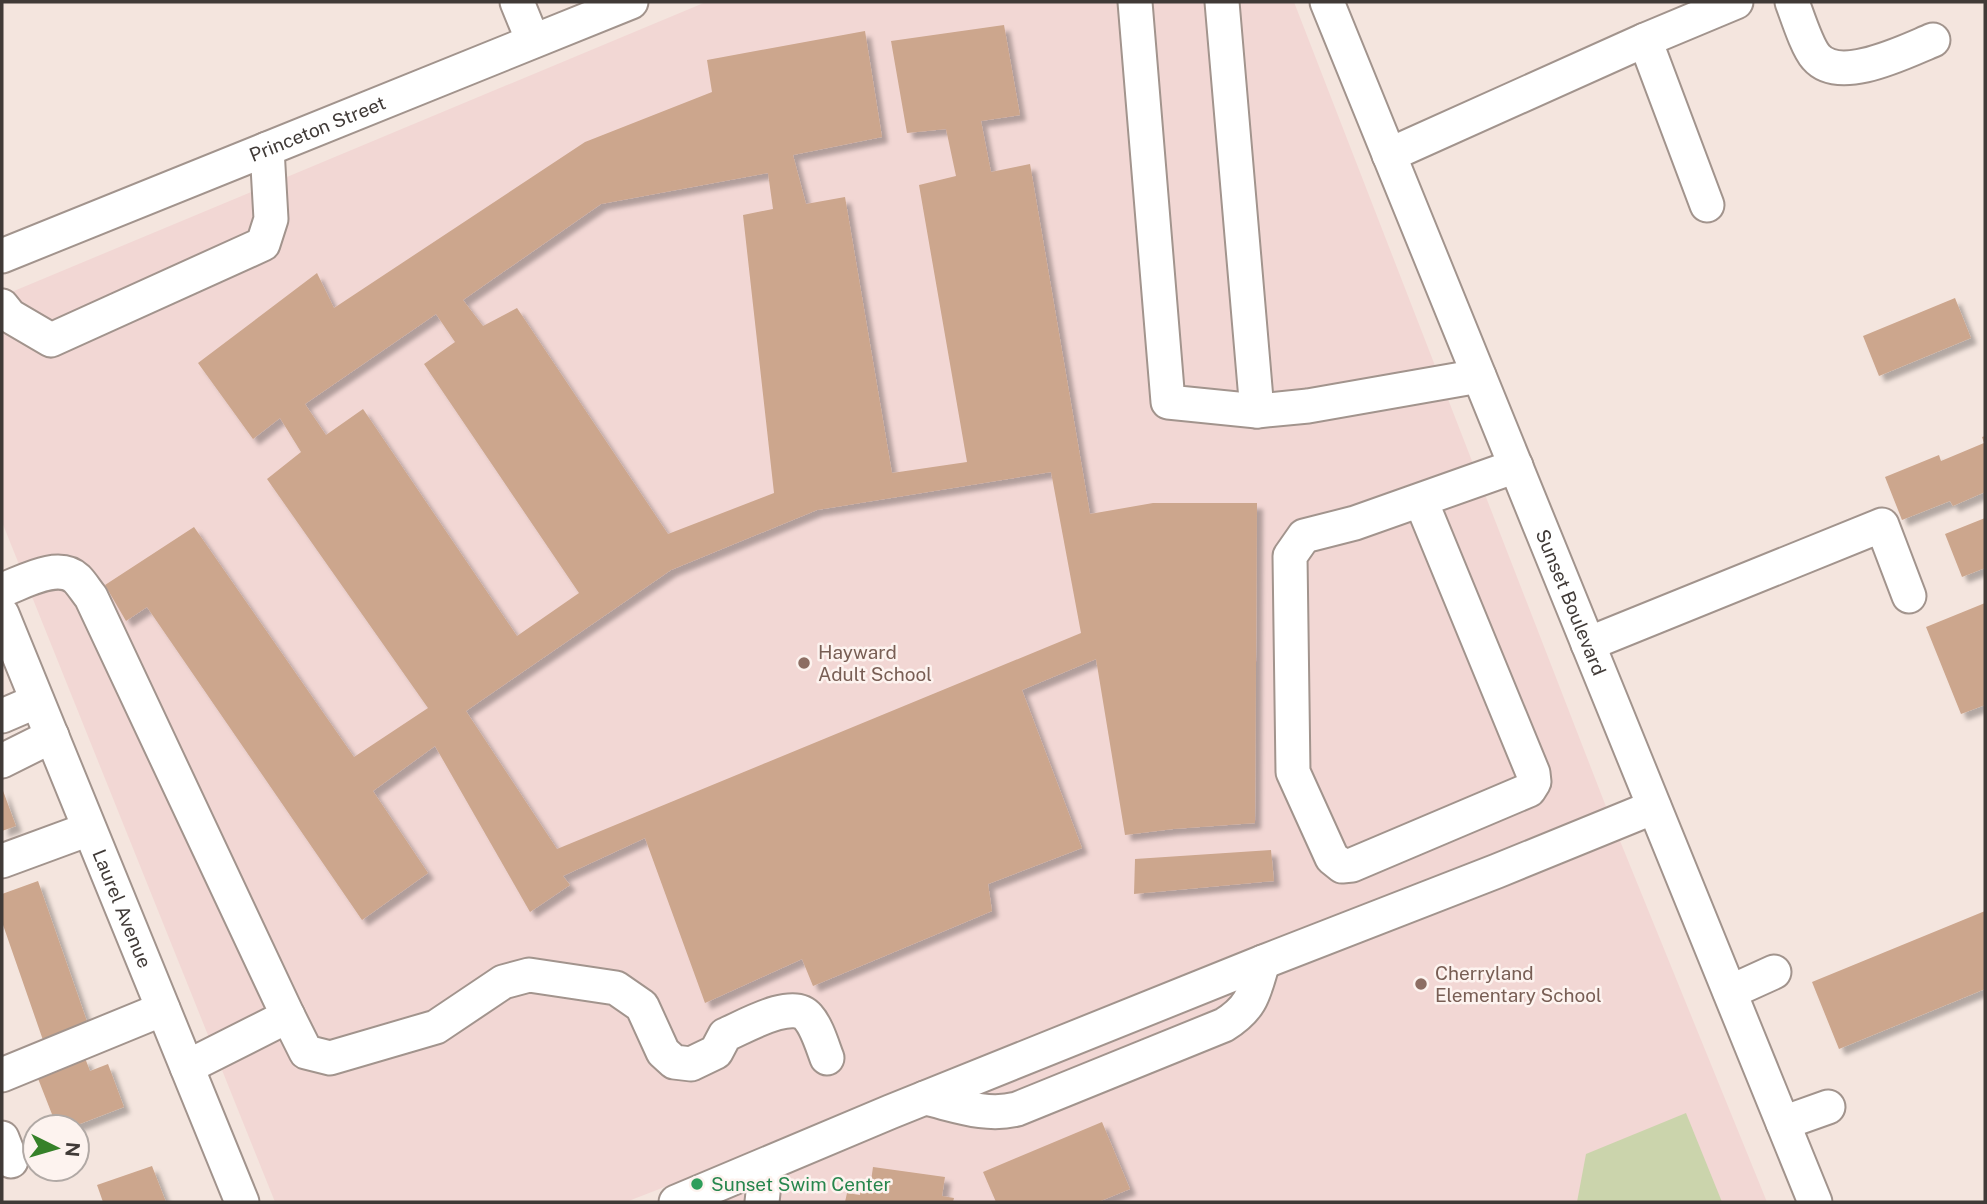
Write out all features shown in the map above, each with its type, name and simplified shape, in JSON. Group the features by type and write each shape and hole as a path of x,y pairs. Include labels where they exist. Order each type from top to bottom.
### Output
{"street":[{"path":"517,2 533,41"},
{"name":"Princeton Street","path":"2,256 631,2"},
{"path":"1135,2 1168,402 1258,411 1308,406 1479,376"},
{"path":"1222,2 1258,411"},
{"name":"Sunset Boulevard","path":"1327,2 1815,1202"},
{"path":"1389,155 1736,2"},
{"path":"1791,2 1816,58 1834,67 1854,69 1933,40"},
{"path":"1645,40 1707,205"},
{"path":"2,306 10,316 51,340 263,244 271,219 267,149"},
{"path":"1421,501 1533,773 1534,782 1529,790 1352,865 1342,866 1332,859 1293,772 1290,556 1304,536 1355,523 1516,466"},
{"path":"1588,644 1882,525 1909,596"},
{"path":"2,590 46,574 60,572 76,577 91,597 306,1052 330,1058 436,1027 503,982 529,975 616,988 642,1006 663,1052 674,1062 691,1064 716,1052 725,1035 783,1010 796,1009 808,1016 827,1058"},
{"name":"Laurel Avenue","path":"2,614 242,1202"},
{"path":"2,716 37,701"},
{"path":"2,761 52,736"},
{"path":"676,1202 925,1098 1654,807"},
{"path":"2,860 89,829"},
{"path":"925,1098 983,1112 1001,1113 1017,1109 1233,1020 1242,1014 1252,997 1263,962"},
{"path":"1730,992 1774,971"},
{"path":"2,1075 163,1009"},
{"path":"187,1067 288,1016"},
{"path":"1783,1123 1828,1107"},
{"path":"762,1202 766,1166"}],"shaded area":[{"name":"Hayward Adult School","path":"706,2 1294,2 1605,804 1767,1202 720,1202 721,1165 626,1202 275,1202 2,522 2,296"}],"green space":[{"path":"1686,1113 1722,1202 1577,1202 1586,1154"}],"building":[{"path":"1004,25 1020,115 981,121 991,172 1030,164 1090,514 1153,503 1257,503 1255,823 1125,835 1096,659 1022,690 1082,848 988,884 992,911 813,986 802,959 705,1003 645,838 563,876 570,885 530,912 435,746 373,791 428,873 362,920 147,607 126,621 105,585 194,527 354,757 428,708 267,479 301,452 280,418 253,439 198,363 317,273 334,308 585,142 712,92 707,60 865,31 882,137 793,155 806,204 845,197 892,473 967,462 919,185 956,176 946,129 907,133 891,41","holes":["768,173 773,209 743,215 774,493 668,534 517,308 483,326 463,300 601,204","436,314 455,342 424,364 579,593 517,636 363,409 326,435 305,404","1051,472 1081,633 557,849 466,711 671,570 817,510"]},
{"path":"1955,298 1971,338 1879,376 1863,336"},
{"path":"1985,436 1985,492 1953,506 1950,501 1902,520 1885,477 1939,455 1941,461 1984,443 1982,437"},
{"path":"1985,518 1985,568 1962,577 1945,534"},
{"path":"1985,603 1985,705 1961,714 1926,627"},
{"path":"2,788 16,826 2,831"},
{"path":"1271,850 1274,881 1134,894 1135,859"},
{"path":"38,881 89,1027 44,1043 2,922 2,894"},
{"path":"1985,911 1985,989 1839,1049 1812,982"},
{"path":"85,1058 90,1071 108,1064 124,1107 91,1120 91,1113 52,1113 37,1076"},
{"path":"1102,1122 1130,1189 1098,1202 996,1202 983,1172"},
{"path":"152,1166 166,1202 103,1202 97,1185"},
{"path":"873,1167 945,1177 942,1196 954,1198 953,1202 845,1202 847,1193 860,1195 862,1180 871,1181"}],"place":[{"name":"Hayward Adult School","path":"804,663"},
{"name":"Cherryland Elementary School","path":"1421,984"},
{"name":"Sunset Swim Center","path":"697,1184"}]}
